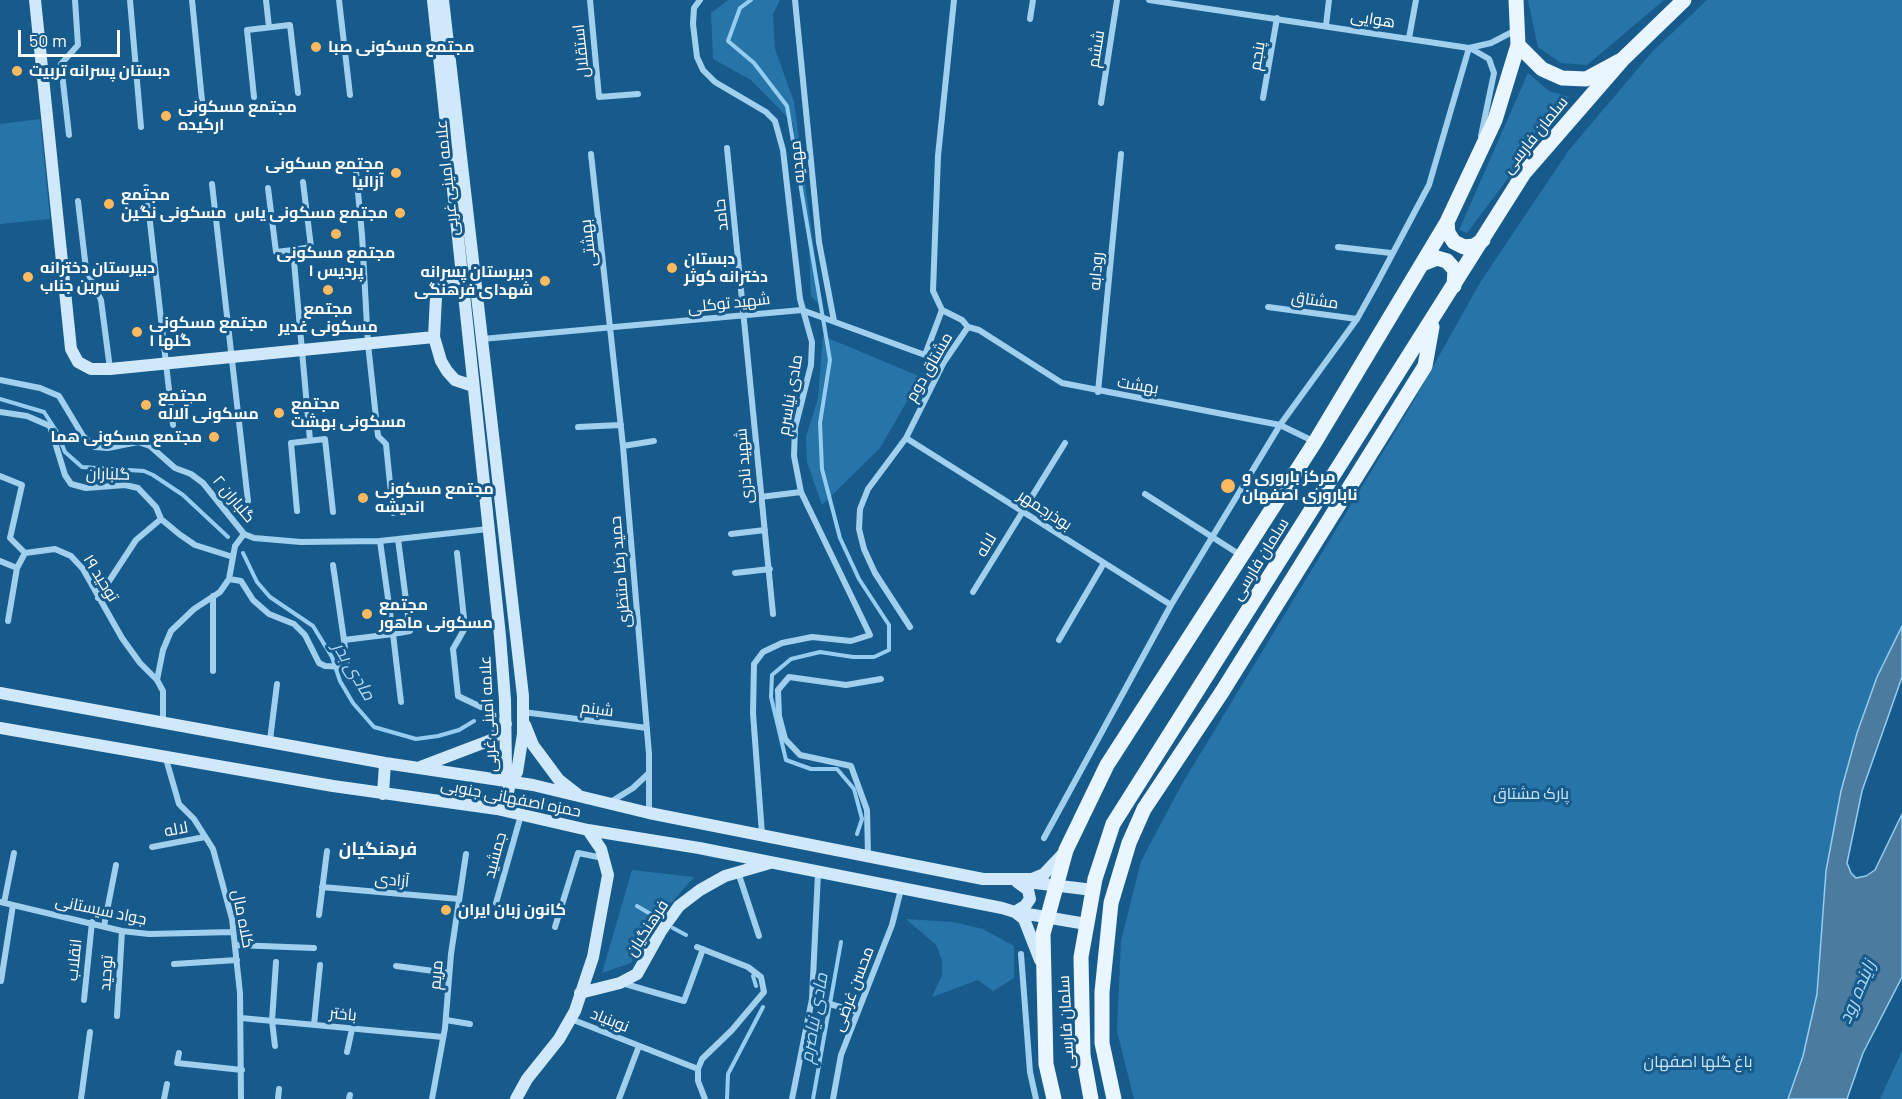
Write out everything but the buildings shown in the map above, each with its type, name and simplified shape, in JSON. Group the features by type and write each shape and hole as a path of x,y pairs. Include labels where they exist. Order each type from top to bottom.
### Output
{"main road":[{"path":"35,0 72,354 86,367 110,369 167,365 434,337"},
{"name":"علامه امینی غربی","path":"433,0 499,625 506,724 506,769 510,783"},
{"name":"علامه امینی غربی","path":"443,0 523,717 517,772 510,783"},
{"name":"سلمان فارسی","path":"1054,1099 1046,1064 1043,934 1066,850 1107,765 1315,442 1447,222 1495,120 1518,45 1516,0"},
{"path":"1518,45 1542,69 1562,78 1586,79 1623,59 1684,0"},
{"name":"سلمان فارسی","path":"1091,1099 1083,1054 1080,957 1093,890 1113,824 1524,173 1623,59"},
{"path":"1447,222 1448,233 1454,242 1464,247 1474,246 1483,240"},
{"path":"1422,264 1437,258 1447,261 1455,270 1454,286"},
{"path":"462,277 442,286 436,297 434,337 441,361 447,371 455,380 473,386"},
{"path":"1114,1099 1102,1043 1102,992 1111,903 1129,843 1144,809 1222,692 1425,366 1434,318"},
{"name":"حمزه اصفهانی جنوبی","path":"0,693 418,768 533,785 649,813 983,879 1014,880 1093,890"},
{"path":"523,717 533,745 559,780 580,796"},
{"path":"418,768 491,740 506,724"},
{"name":"حمزه اصفهانی جنوبی","path":"0,728 166,759 383,794 504,810 588,830 772,862 1015,912 1086,924"},
{"path":"383,794 385,762"},
{"path":"504,810 510,783"},
{"path":"516,1099 527,1079 559,1039 571,1019 593,957 608,887 604,858 597,840 588,830"},
{"name":"حمزه اصفهانی جنوبی","path":"1014,880 1044,874 1066,850"},
{"name":"فرهنگیان","path":"580,993 620,983 637,974 661,931 679,906 700,890 738,871 772,862"},
{"path":"1014,880 1026,887 1030,898 1025,906 1015,912 1024,919 1030,931 1044,976"}],"street":[{"path":"69,135 61,64 78,45 75,0"},
{"path":"130,0 141,127"},
{"path":"192,0 204,121"},
{"path":"266,0 269,27"},
{"path":"339,0 350,95"},
{"name":"استقلال","path":"590,0 599,97 638,93"},
{"name":"مادی نیاسرم","path":"700,0 694,8 693,24 697,57 703,70 715,82 766,112 775,121 783,150 802,310 812,342 811,365 795,428 794,456 801,492 870,635 851,641 812,637 782,643 763,652 754,664 753,713 762,834"},
{"name":"مهدیه","path":"795,0 819,242 834,321"},
{"name":"مشتاق دوم","path":"910,627 875,573 859,529 860,509 868,489 906,438 944,362 968,327 962,320 942,310 933,291 934,212 945,73 954,0"},
{"path":"1030,19 1033,0"},
{"name":"ششم","path":"1101,103 1117,0"},
{"name":"هوایی","path":"1149,0 1200,4 1469,48 1491,43 1518,29"},
{"path":"1326,26 1329,0"},
{"path":"1409,38 1416,0"},
{"name":"پنجم","path":"1263,98 1277,18"},
{"path":"254,97 247,30 290,25 298,93"},
{"path":"1044,838 1171,605 1280,425 1357,319 1429,185 1469,48 1489,59 1494,73 1478,157"},
{"name":"حامد","path":"728,148 745,315"},
{"name":"بهشتی","path":"591,154 612,329"},
{"name":"رودابه","path":"1098,392 1121,154"},
{"path":"356,171 363,235 368,344 378,436 386,444 393,513"},
{"path":"268,188 276,252 311,248 303,183"},
{"path":"212,184 230,359 248,501"},
{"path":"146,187 173,424"},
{"path":"78,201 86,269 101,300 110,369"},
{"path":"1338,247 1391,253"},
{"path":"293,250 310,440"},
{"name":"مشتاق","path":"1268,307 1357,319"},
{"name":"شهید توکلی","path":"481,339 612,329 802,310 925,355 942,310"},
{"name":"شهید نادری","path":"745,315 760,497 770,569 773,614"},
{"name":"بهشت","path":"968,327 979,330 1062,382 1098,392 1280,425 1315,442"},
{"name":"حمید رضا منتظری","path":"612,329 647,729 649,813"},
{"name":"گلباران ۲","path":"0,380 40,388 59,396 83,436 95,447 108,448 138,442 150,446 175,468 203,483 244,534 254,538 278,541 380,541 488,529"},
{"name":"گلباران","path":"0,412 27,416 50,426 65,475 71,484 86,488 125,485 138,488 156,507 161,519 195,545 233,557"},
{"path":"578,427 621,425"},
{"name":"بوذرجمهر","path":"906,438 1171,605"},
{"path":"297,511 291,442 325,439 333,512"},
{"path":"623,446 654,441"},
{"name":"لاله","path":"973,592 1065,443"},
{"path":"0,476 22,486 10,538 25,553 17,568 8,621"},
{"path":"760,497 801,492"},
{"path":"1145,494 1242,557"},
{"path":"98,598 136,540 161,519"},
{"path":"731,534 765,530"},
{"path":"163,723 163,692 157,680 162,650 171,631 194,609 213,596 229,579 235,546 244,534"},
{"path":"344,640 411,630 399,539"},
{"path":"380,541 400,702"},
{"name":"توحید ۱۹","path":"25,553 56,549 71,556 83,569 98,598 140,663 157,680"},
{"path":"457,553 465,628 453,649 458,696 481,707"},
{"path":"0,561 17,568"},
{"path":"1059,640 1104,563"},
{"path":"229,579 241,580 252,600 269,614 294,624 305,635 319,663 331,668 347,667 333,565"},
{"path":"735,573 770,569"},
{"path":"213,596 213,671"},
{"path":"465,628 499,625"},
{"path":"868,856 867,810 851,766 800,754 792,747 785,739 782,728 778,690 789,677 846,684 881,679"},
{"path":"270,740 278,684"},
{"name":"شبنم","path":"523,717 544,716 647,729"},
{"name":"کلاه مال","path":"166,759 179,804 213,849 233,932 241,1018 241,1099"},
{"path":"608,803 633,788 649,773"},
{"name":"جمشید","path":"496,903 521,814"},
{"name":"لاله","path":"152,847 206,837"},
{"path":"319,915 327,851"},
{"path":"2,903 14,853"},
{"path":"555,927 578,853 604,858"},
{"name":"مریم","path":"432,1099 446,1020 449,973 466,854"},
{"path":"104,926 116,866"},
{"path":"738,871 759,936"},
{"path":"792,1099 812,999 818,873"},
{"name":"آزادی","path":"322,887 459,899"},
{"name":"محسن غرضی","path":"833,1099 841,1055 892,925 901,889"},
{"name":"جواد سیستانی","path":"2,903 92,922 122,931 149,934 233,932"},
{"path":"1,981 13,905"},
{"name":"انقلاب","path":"84,1000 92,922"},
{"name":"توحید","path":"117,1016 122,931"},
{"path":"235,945 314,948"},
{"path":"620,983 684,1000 700,948 748,967 761,977 764,992 732,1030 702,1059 698,1069 698,1081 705,1099"},
{"path":"1021,954 1029,1062 1036,1099"},
{"path":"174,964 237,960"},
{"path":"275,1046 272,1021 276,962"},
{"path":"314,1025 320,965"},
{"path":"396,966 449,973"},
{"path":"812,999 858,1012"},
{"name":"باختر","path":"241,1018 443,1037"},
{"name":"نوبنیاد","path":"571,1019 698,1069"},
{"path":"446,1020 470,1024"},
{"path":"347,1052 352,1029"},
{"path":"81,1099 90,1032"},
{"name":"نوبنیاد","path":"619,1099 639,1046"},
{"path":"179,1053 177,1063 242,1070"},
{"path":"164,1099 166,1084"},
{"path":"278,1099 279,1089"}],"green space":[{"path":"728,0 780,0 773,14 775,49 794,102 822,307 811,296 809,250 793,123 751,80 713,59 711,13"},
{"path":"1528,0 1664,0 1587,65 1561,63 1538,47"},
{"name":"پارک مشتاق","path":"1707,0 1902,0 1902,626 1877,677 1857,733 1841,791 1826,871 1817,994 1803,1056 1788,1099 1134,1099 1117,1031 1121,941 1141,861 1182,784 1412,404 1481,281 1569,150 1652,52"},
{"path":"1528,73 1549,91 1569,97 1467,233 1459,230"},
{"path":"40,119 50,219 0,224 0,124"},
{"path":"823,336 921,377 880,448 822,505 807,462 806,437 818,398"},
{"path":"632,870 694,877 651,926 631,963 602,973"},
{"path":"906,919 953,922 983,929 1014,946 1014,978 993,991 978,980 932,997 942,975 942,960 936,945"},
{"path":"1902,1051 1902,1099 1880,1099"}],"water":[{"name":"زاینده رود","path":"1902,626 1902,677 1862,791 1847,863 1856,878 1866,876 1875,870 1902,814 1902,977 1863,1053 1847,1099 1788,1099 1803,1056 1817,994 1826,871 1841,791 1857,733 1877,677"}],"waterway":[{"path":"751,0 740,8 728,41 754,63 787,106 830,360 820,423 822,469 840,538 859,579 889,625 889,650 874,657 853,657 820,652 791,659 772,675 771,697 786,760 811,769 837,769 854,789 862,819 857,834"},
{"name":"مادی بدر","path":"0,399 44,412 57,432 65,452 82,467 144,471 153,475 183,495 228,537"},
{"name":"مادی بدر","path":"243,553 257,582 270,597 313,626 332,657 340,681 353,703 374,727 416,739 459,730 474,721"},
{"name":"مادی بدر","path":"637,906 659,919"},
{"name":"مادی بدر","path":"673,928 686,935"},
{"name":"مادی نیاصرم","path":"813,1099 841,942"},
{"name":"مادی بدر","path":"753,976 756,986"},
{"name":"مادی بدر","path":"727,1099 728,1074 763,1007"}],"place":[{"name":"مجتمع مسکونی صبا","path":"316,47"},
{"name":"دبستان پسرانه تربیت","path":"17,71"},
{"name":"مجتمع مسکونی ارکیده","path":"166,116"},
{"name":"مجتمع مسکونی آزالیا","path":"396,173"},
{"name":"مجتمع مسکونی نگین","path":"109,204"},
{"name":"مجتمع مسکونی یاس","path":"400,213"},
{"name":"مجتمع مسکونی پردیس ۱","path":"336,234"},
{"name":"دبستان دخترانه کوثر","path":"672,268"},
{"name":"دبیرستان دخترانه نسرین جناب","path":"28,277"},
{"name":"دبیرستان پسرانه شهدای فرهنگی","path":"545,281"},
{"name":"مجتمع مسکونی غدیر","path":"328,290"},
{"name":"مجتمع مسکونی گلها ۱","path":"137,332"},
{"name":"مجتمع مسکونی آلاله","path":"146,405"},
{"name":"مجتمع مسکونی بهشت","path":"279,413"},
{"name":"مجتمع مسکونی هما","path":"214,437"},
{"name":"مرکز باروری و ناباروری اصفهان","path":"1228,486"},
{"name":"مجتمع مسکونی اندیشه","path":"363,498"},
{"name":"مجتمع مسکونی ماهور","path":"367,614"},
{"name":"کانون زبان ایران","path":"446,910"}],"district":[{"name":"فرهنگیان","path":"378,849"}],"park label":[{"name":"باغ گلها اصفهان","path":"1698,1062"}]}
